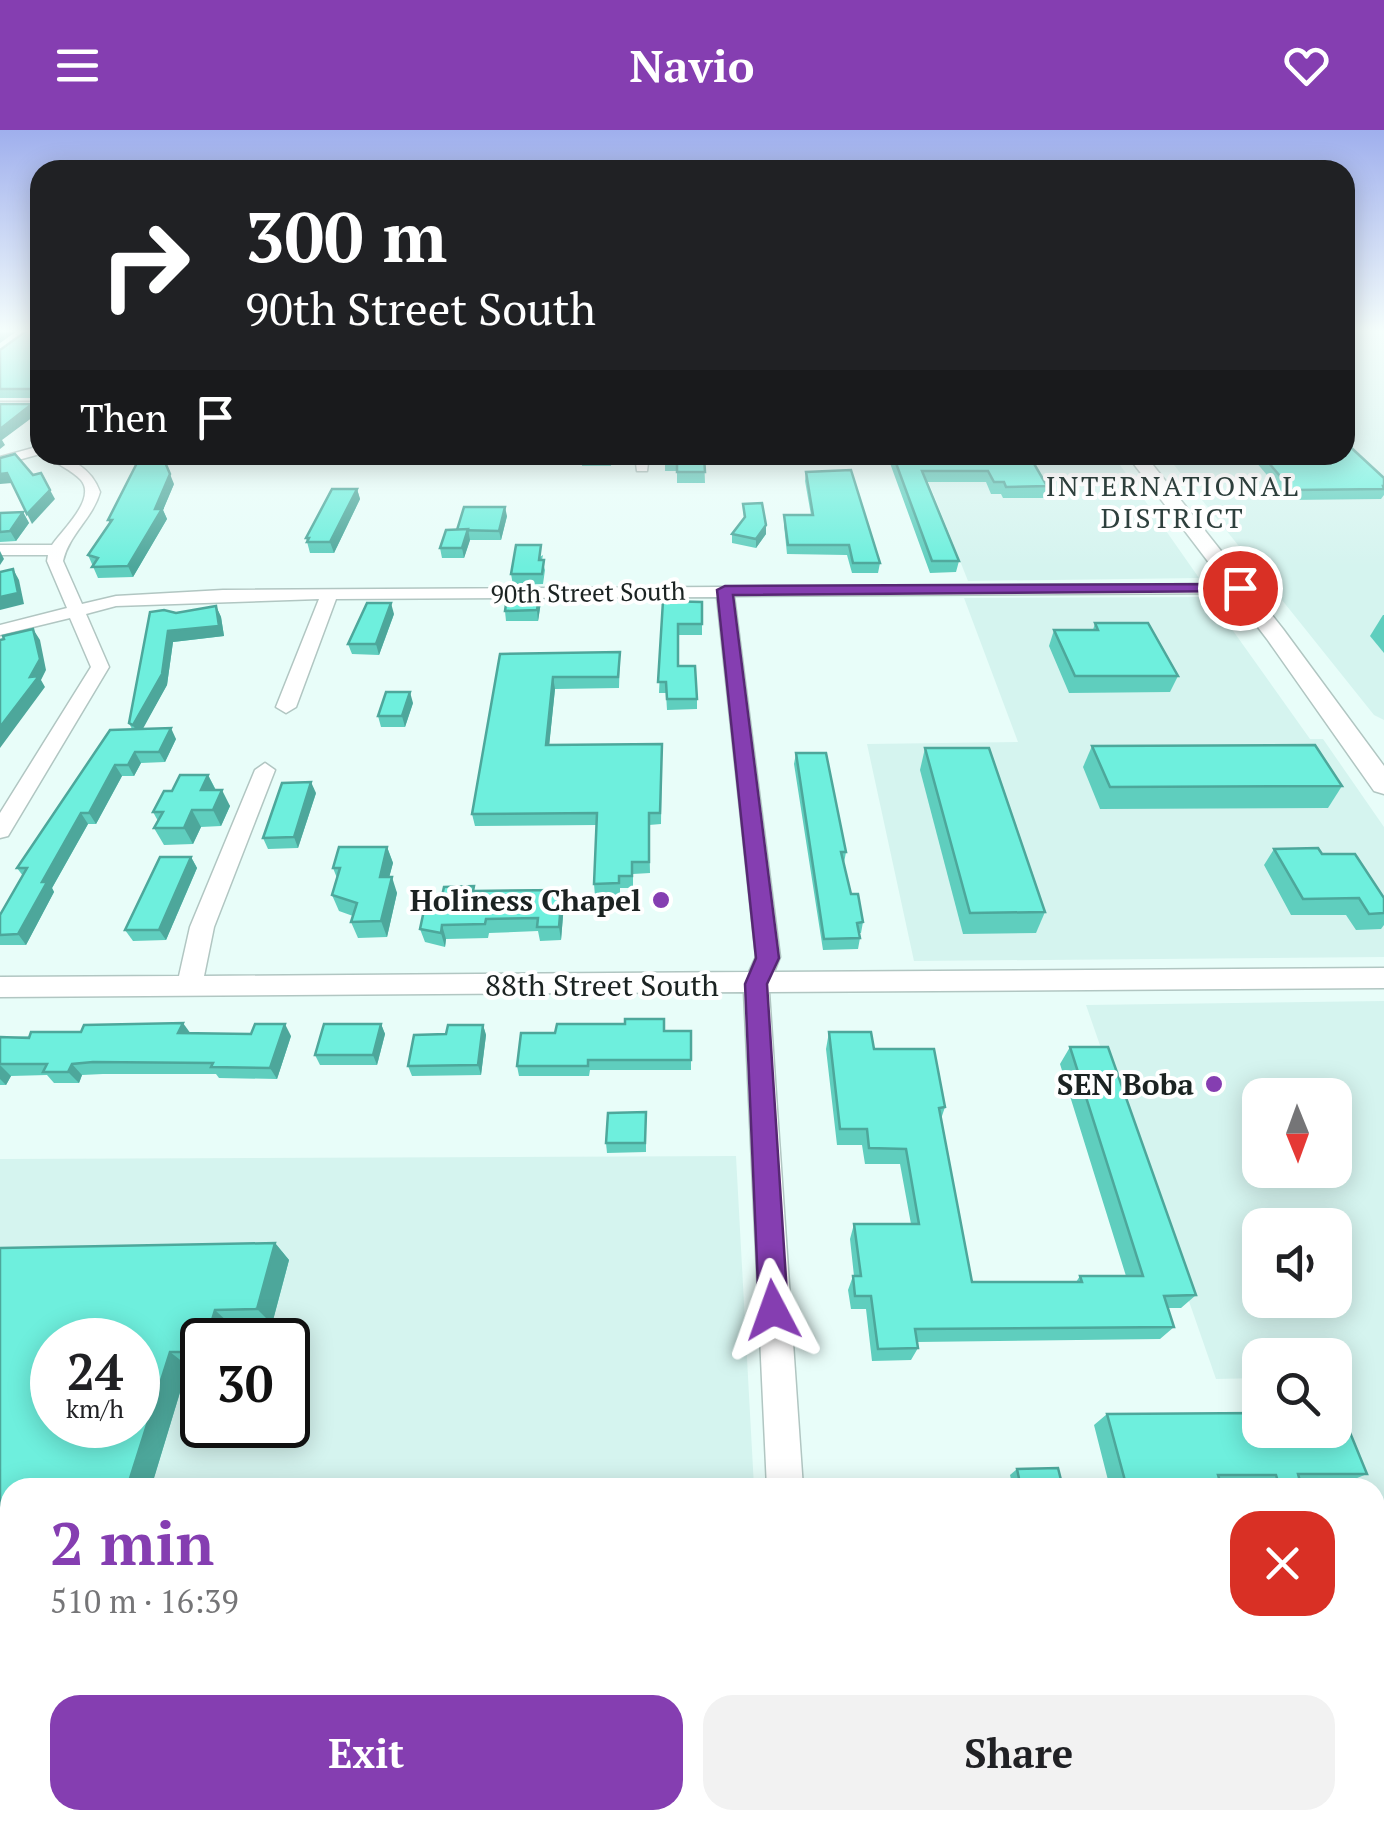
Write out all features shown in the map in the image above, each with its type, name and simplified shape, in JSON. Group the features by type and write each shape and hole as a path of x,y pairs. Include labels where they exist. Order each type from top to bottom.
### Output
{"main road":[{"path":"1144,465 1378,758 1384,785"}],"street":[{"path":"0,461 30,453"},
{"path":"0,831 100,667 79,610 56,571 56,550 82,517 92,492 88,478 68,465"},
{"path":"0,550 56,550"},
{"name":"90th Street South","path":"0,630 143,598 1240,588"},
{"path":"725,590 768,958 756,984 784,1478"},
{"path":"286,706 330,594"},
{"path":"189,986 202,927 266,770"},
{"path":"0,786 28,786"},
{"name":"88th Street South","path":"0,988 1384,978"}],"shaded area":[{"path":"1355,408 1384,408 1384,720 1374,715 1174,465 1355,465"},
{"path":"922,465 1120,465 1199,578 968,581"},
{"path":"1209,597 1310,739 1323,739 1384,827 1384,957 914,961 867,744 1018,742 964,598"},
{"path":"1384,1001 1384,1478 1356,1478 1344,1448 1352,1448 1352,1338 1242,1338 1242,1378 1216,1379 1086,1005"},
{"path":"736,1156 754,1478 0,1478 0,1159"}],"building":[{"path":"0,408 27,408 0,429"},
{"path":"1355,451 1384,478 1384,489 1292,490 1271,465 1355,465"},
{"path":"15,454 33,475 41,473 50,490 27,514 7,473 0,474 0,458"},
{"path":"136,465 166,465 170,474 155,509 162,509 128,566 92,567 98,558 88,555 112,520 108,520"},
{"path":"677,465 705,465 705,472 677,472"},
{"path":"897,465 1035,465 1047,486 1006,487 1004,482 994,482 988,471 922,471 959,561 932,561"},
{"path":"851,470 880,563 853,563 849,545 788,545 784,515 813,515 806,472"},
{"path":"332,489 357,489 330,542 307,542 306,538"},
{"path":"762,503 766,525 756,539 732,534 745,517 743,504"},
{"path":"464,507 505,507 499,531 457,530"},
{"path":"23,512 10,531 0,532 0,513"},
{"path":"468,529 462,548 440,548 446,530"},
{"path":"516,545 541,545 542,574 511,574"},
{"path":"13,569 18,593 0,597 0,572"},
{"path":"508,591 540,591 537,610 505,611"},
{"path":"663,601 702,602 702,624 678,624 678,666 695,666 697,699 667,699 666,682 658,682"},
{"path":"367,603 391,603 376,644 348,644"},
{"path":"216,606 219,626 168,631 162,674 133,725 129,723 150,612 176,613"},
{"path":"1095,623 1148,623 1178,676 1075,676 1054,630 1098,630"},
{"path":"33,629 40,659 30,677 39,676 0,727 0,640"},
{"path":"620,652 618,677 553,677 546,745 662,744 660,813 649,813 649,862 632,862 632,876 619,876 619,883 594,884 597,813 472,814 500,654"},
{"path":"386,692 410,692 402,716 378,716"},
{"path":"171,728 159,752 135,752 128,765 115,765 89,813 81,813 18,934 0,935 0,915 27,868 17,868 110,730"},
{"path":"1315,745 1342,786 1110,787 1092,746"},
{"path":"925,748 989,748 1045,912 970,913"},
{"path":"796,753 826,753 846,852 841,852 851,894 858,894 863,922 857,923 860,938 824,939"},
{"path":"180,775 208,775 201,790 222,790 213,810 192,810 184,828 154,828 163,812 153,812 164,791 172,791"},
{"path":"311,782 294,837 263,838 282,783"},
{"path":"339,847 387,847 380,877 392,877 381,921 351,922 357,903 332,895 340,868 333,868"},
{"path":"1318,848 1322,854 1355,854 1384,898 1384,913 1369,914 1359,898 1303,899 1274,849"},
{"path":"160,857 191,857 159,930 125,930"},
{"path":"474,886 473,891 562,890 559,927 537,927 538,918 442,925 441,933 420,929 427,896 442,896 444,887"},
{"path":"625,1019 664,1019 664,1031 691,1031 691,1060 588,1060 588,1066 517,1066 521,1033 555,1033 557,1024 625,1024"},
{"path":"183,1023 178,1033 251,1034 255,1024 285,1024 270,1068 211,1067 213,1063 93,1062 72,1064 68,1072 43,1072 47,1064 0,1064 0,1037 29,1038 31,1032 81,1032 84,1025"},
{"path":"324,1024 381,1024 373,1055 315,1055"},
{"path":"448,1025 483,1025 478,1065 408,1066 414,1035 446,1034"},
{"path":"829,1032 871,1032 874,1049 934,1049 945,1107 939,1108 972,1282 1082,1282 1080,1276 1143,1276 1070,1047 1108,1047 1196,1295 1164,1296 1174,1327 915,1329 918,1348 878,1349 871,1296 855,1296 853,1276 861,1276 854,1224 919,1224 906,1149 869,1148 867,1129 840,1129"},
{"path":"646,1112 645,1143 606,1143 608,1113"},
{"path":"275,1243 257,1309 215,1310 213,1318 180,1318 180,1352 170,1352 160,1384 160,1318 30,1318 30,1448 140,1448 130,1478 0,1478 0,1248"},
{"path":"1242,1413 1242,1448 1352,1448 1352,1437 1367,1474 1298,1474 1299,1478 1218,1475 1219,1478 1124,1478 1107,1414"},
{"path":"1058,1468 1060,1478 1019,1478 1017,1469"}],"place":[{"name":"Holiness Chapel","path":"661,900"},
{"name":"SEN Boba","path":"1214,1084"}],"district":[{"name":"INTERNATIONAL DISTRICT","path":"1173,501"}],"route":[{"path":"773,1310 756,984 768,958 725,590 1240,588"}]}
